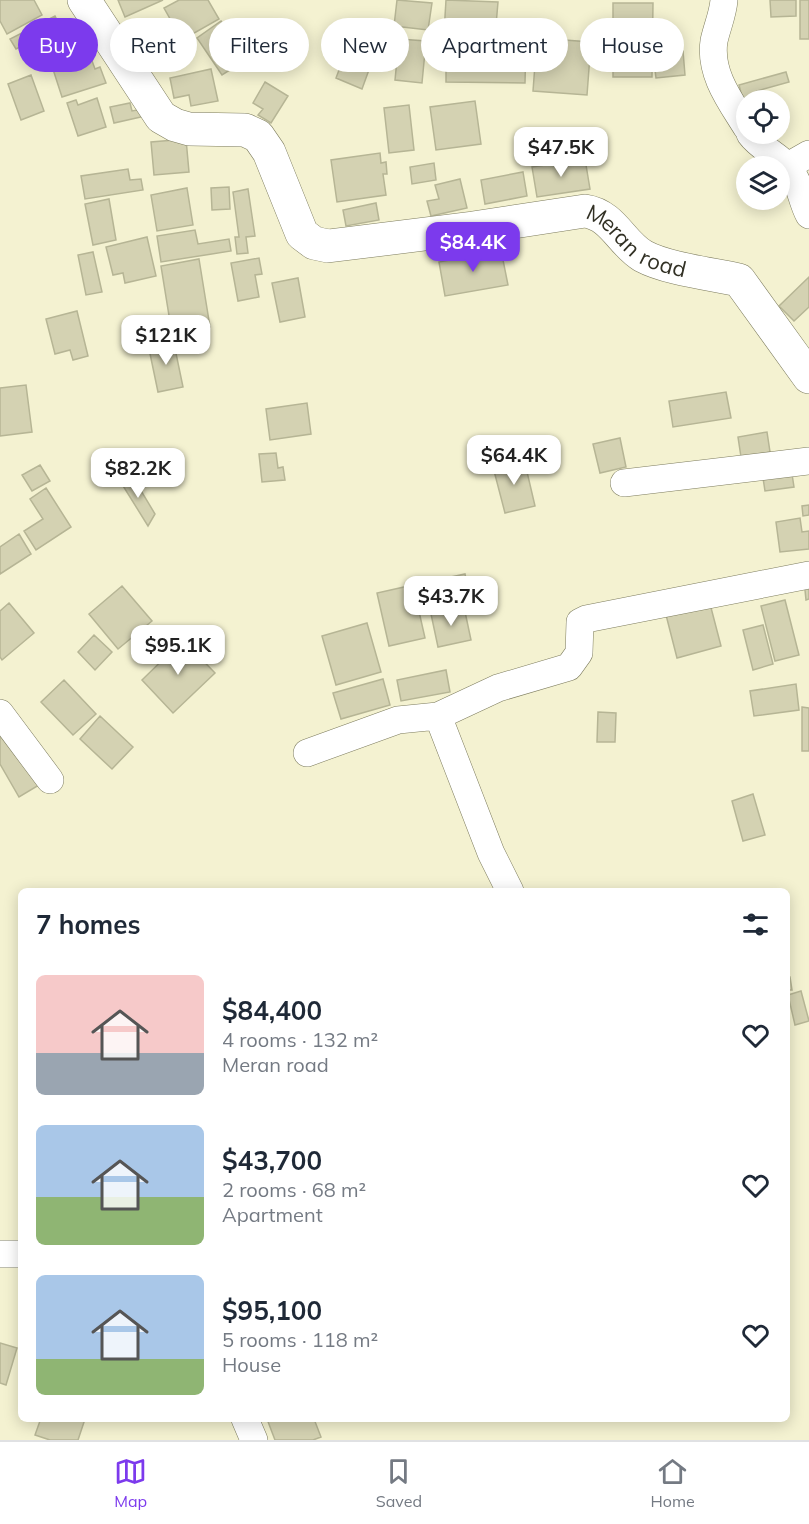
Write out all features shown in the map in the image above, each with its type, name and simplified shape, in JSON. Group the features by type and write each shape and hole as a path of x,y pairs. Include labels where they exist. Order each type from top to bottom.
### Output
{"street":[{"name":"Meran road","path":"84,0 161,117 189,129 245,130 258,136 269,152 302,234 314,243 328,246 585,211 596,213 605,218 642,255 662,263 739,280 809,377"},
{"path":"724,0 714,42 714,63 724,91 736,110"},
{"path":"763,144 798,160 796,180 802,203 809,215"},
{"path":"624,483 809,461"},
{"path":"307,753 398,720 438,716 498,688 569,667 579,654 579,626 580,622 586,619 809,575"},
{"path":"0,713 50,780"},
{"path":"438,716 491,853 508,888"},
{"path":"0,1254 18,1254"},
{"path":"246,1422 254,1440"}],"building":[{"path":"0,0 34,0 42,15 36,18 18,18 18,28 7,34 0,21"},
{"path":"118,0 163,0 125,17"},
{"path":"179,0 208,0 218,18 209,18 209,25 197,31 197,18 170,18 164,8"},
{"path":"397,0 432,3 430,18 421,18 421,29 409,28 409,18 395,18"},
{"path":"446,0 498,2 497,18 445,18"},
{"path":"770,0 796,0 796,16 771,17"},
{"path":"800,0 809,0 809,39 800,39"},
{"path":"613,3 653,3 653,18 613,18"},
{"path":"209,30 209,56 197,38"},
{"path":"18,35 18,48 16,49 10,39"},
{"path":"409,40 421,41 422,83 395,80 396,72 409,72"},
{"path":"568,40 580,41 580,72 589,72 587,95 533,91 534,72 568,72"},
{"path":"684,63 685,75 656,78 655,72 684,72"},
{"path":"100,67 106,83 62,97 54,72 98,72"},
{"path":"209,69 209,72 212,72 218,101 191,106 189,95 174,98 170,78"},
{"path":"338,72 368,72 362,89 336,78"},
{"path":"446,72 525,72 525,83 446,82"},
{"path":"613,72 652,72 652,77 613,77"},
{"path":"786,72 789,82 761,90 740,90 739,85"},
{"path":"31,75 44,111 21,120 8,84"},
{"path":"265,82 288,96 271,123 258,115 263,109 253,103"},
{"path":"97,98 106,127 78,136 67,103 76,100 78,105"},
{"path":"475,101 481,144 436,150 430,107"},
{"path":"130,103 132,111 149,108 150,115 114,123 110,107"},
{"path":"409,105 414,150 389,153 384,108"},
{"path":"186,139 189,172 154,175 151,142"},
{"path":"380,153 381,163 386,162 387,174 383,174 386,195 337,202 331,160"},
{"path":"585,159 590,189 537,197 532,167"},
{"path":"434,163 436,180 412,184 410,167"},
{"path":"128,169 130,180 141,179 143,190 85,199 81,176"},
{"path":"523,172 527,196 485,204 481,180"},
{"path":"460,179 467,208 431,216 427,201 439,199 435,185"},
{"path":"229,187 230,209 212,210 211,188"},
{"path":"187,188 193,225 157,231 151,195"},
{"path":"248,189 255,236 246,237 248,253 237,254 235,237 239,237 233,192"},
{"path":"109,199 116,240 93,245 85,204"},
{"path":"376,203 379,220 346,226 343,210"},
{"path":"195,230 198,244 229,239 231,251 161,262 157,236"},
{"path":"147,237 156,276 125,283 123,273 113,275 106,247"},
{"path":"501,250 508,285 445,296 439,262"},
{"path":"93,252 102,292 86,295 78,255"},
{"path":"259,258 262,274 255,275 259,297 238,301 231,263"},
{"path":"199,259 210,327 172,334 161,266"},
{"path":"809,277 809,307 794,321 779,306"},
{"path":"298,278 305,317 280,322 272,283"},
{"path":"77,311 88,356 73,360 70,350 55,354 46,319"},
{"path":"173,339 183,387 158,392 148,344"},
{"path":"26,385 32,432 0,436 0,388"},
{"path":"726,392 731,418 673,427 669,401"},
{"path":"307,403 311,434 270,440 266,409"},
{"path":"767,432 770,452 741,457 738,437"},
{"path":"620,438 626,467 600,473 593,444"},
{"path":"276,453 278,468 283,467 285,480 262,482 259,454"},
{"path":"524,459 535,506 505,513 493,467"},
{"path":"40,465 50,481 32,491 22,475"},
{"path":"131,474 155,514 148,526 120,481"},
{"path":"792,474 794,487 765,491 763,478"},
{"path":"46,488 71,527 36,550 24,531 43,519 30,499"},
{"path":"809,505 809,515 803,516 802,506"},
{"path":"800,518 802,532 809,531 809,549 780,552 776,522"},
{"path":"19,534 31,554 0,574 0,547"},
{"path":"465,574 471,602 429,611 423,583"},
{"path":"804,580 809,580 809,599 806,600"},
{"path":"413,585 425,638 389,646 377,593"},
{"path":"122,586 152,621 118,649 89,614"},
{"path":"709,600 721,646 677,658 665,611"},
{"path":"785,600 799,655 775,661 761,606"},
{"path":"9,603 34,633 2,660 0,657 0,611"},
{"path":"464,607 471,640 438,647 431,614"},
{"path":"367,623 381,672 336,685 322,636"},
{"path":"763,625 773,664 753,670 743,630"},
{"path":"94,635 112,652 95,670 78,652"},
{"path":"183,640 215,673 173,713 142,680"},
{"path":"446,670 450,692 401,701 397,680"},
{"path":"383,679 390,705 341,719 333,693"},
{"path":"64,680 96,714 73,735 41,702"},
{"path":"796,684 799,710 754,716 750,691"},
{"path":"802,707 809,708 809,751 802,751"},
{"path":"598,712 616,713 615,742 597,742"},
{"path":"100,716 133,747 112,769 80,739"},
{"path":"0,728 39,785 19,797 0,764"},
{"path":"753,794 765,835 743,841 732,801"},
{"path":"801,991 809,1021 795,1025 790,994"},
{"path":"0,1343 17,1348 6,1385 0,1383"},
{"path":"40,1422 84,1422 78,1440 50,1440 35,1435"},
{"path":"268,1422 315,1422 321,1437 313,1440 275,1440"}]}
